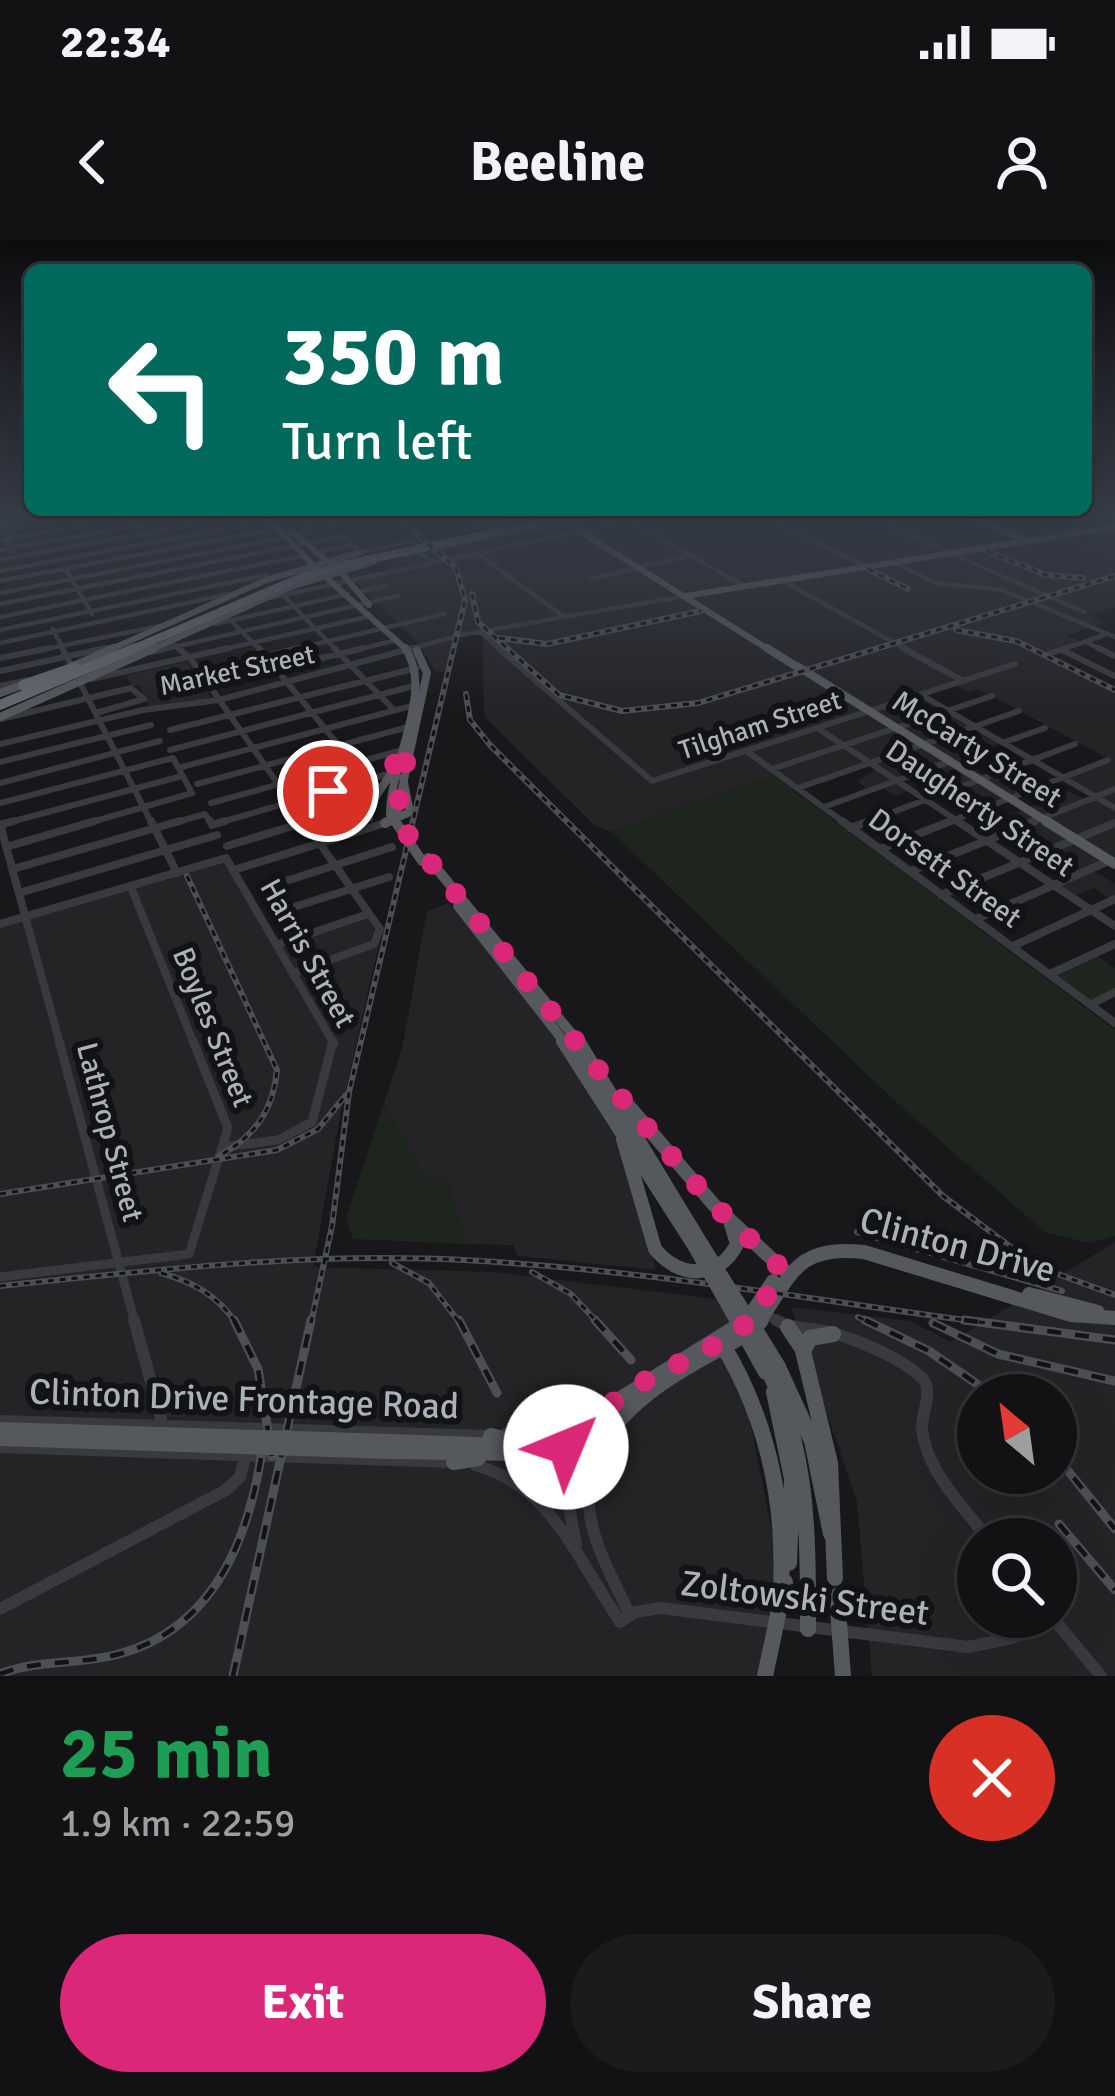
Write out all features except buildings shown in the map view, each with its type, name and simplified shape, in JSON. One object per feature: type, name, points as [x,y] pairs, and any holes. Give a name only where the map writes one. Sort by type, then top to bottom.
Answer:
[{"type":"highway","points":[[185,623],[263,580]]},
{"type":"highway","points":[[0,696],[158,635],[276,580]]},
{"type":"highway","points":[[0,696],[129,648],[276,580]]},
{"type":"highway","points":[[170,630],[265,599]]},
{"type":"highway","points":[[22,685],[158,635]]},
{"type":"highway","points":[[62,691],[129,648]]},
{"type":"main road","points":[[0,718],[92,679],[224,597],[261,580]]},
{"type":"main road","points":[[2,1439],[126,1438],[585,1454],[594,1420],[763,1313],[785,1271],[730,1222],[604,1078],[390,816],[401,752],[426,666],[405,644],[364,604],[325,580],[265,599],[230,617],[170,630]]},
{"type":"main road","points":[[350,580],[372,616],[405,644],[418,668],[421,685],[411,706],[410,726]]},
{"type":"main road","name":"McCarty Street","points":[[660,580],[1113,861]]},
{"type":"main road","name":"Market Street","points":[[685,596],[781,580]]},
{"type":"main road","points":[[0,696],[108,649],[129,648]]},
{"type":"main road","points":[[386,753],[401,752]]},
{"type":"main road","points":[[372,802],[397,774]]},
{"type":"main road","points":[[390,816],[410,812],[397,774]]},
{"type":"main road","points":[[456,898],[613,1113],[699,1246],[771,1370],[795,1424],[805,1465],[808,1629]]},
{"type":"main road","points":[[604,1078],[816,1455],[836,1587],[843,1676]]},
{"type":"main road","points":[[613,1113],[655,1249],[665,1263],[691,1273],[723,1263],[737,1244],[730,1222]]},
{"type":"main road","name":"Clinton Drive","points":[[785,1271],[816,1254],[845,1249],[1015,1293],[1071,1315],[1115,1318]]},
{"type":"main road","points":[[788,1327],[797,1334],[830,1444],[836,1587]]},
{"type":"main road","points":[[803,1351],[813,1336],[833,1334]]},
{"type":"main road","points":[[715,1347],[750,1396],[773,1483],[784,1580]]},
{"type":"main road","points":[[765,1676],[784,1580],[793,1479],[771,1370]]},
{"type":"main road","points":[[491,1436],[526,1451]]},
{"type":"main road","points":[[391,1446],[526,1451]]},
{"type":"main road","points":[[454,1462],[526,1451]]},
{"type":"street","points":[[28,580],[72,667]]},
{"type":"street","points":[[0,593],[67,580]]},
{"type":"street","points":[[0,671],[108,649],[73,580]]},
{"type":"street","points":[[0,604],[123,580]]},
{"type":"street","points":[[134,580],[380,929],[374,944],[294,973]]},
{"type":"street","points":[[0,617],[180,580]]},
{"type":"street","points":[[203,580],[224,597]]},
{"type":"street","points":[[0,629],[245,580]]},
{"type":"street","points":[[325,580],[282,594],[393,709]]},
{"type":"street","points":[[513,580],[562,616]]},
{"type":"street","points":[[734,580],[744,586]]},
{"type":"street","points":[[781,580],[964,681]]},
{"type":"street","points":[[930,580],[1002,590],[1113,634]]},
{"type":"street","points":[[1012,580],[1084,612]]},
{"type":"street","points":[[358,592],[385,586]]},
{"type":"street","points":[[215,623],[348,594]]},
{"type":"street","points":[[150,653],[398,596]]},
{"type":"street","name":"Market Street","points":[[0,744],[98,716],[219,700],[351,667],[405,644],[685,596]]},
{"type":"street","points":[[0,643],[224,597]]},
{"type":"street","points":[[200,671],[443,614]]},
{"type":"street","points":[[92,679],[372,616]]},
{"type":"street","points":[[230,617],[367,780],[370,819]]},
{"type":"street","points":[[0,658],[104,634],[170,630]]},
{"type":"street","name":"Tilgham Street","points":[[480,631],[543,691],[655,781],[1015,664]]},
{"type":"street","points":[[1048,654],[1113,634]]},
{"type":"street","points":[[1085,641],[1115,656]]},
{"type":"street","points":[[209,686],[339,654],[405,644]]},
{"type":"street","points":[[1060,650],[1115,676]]},
{"type":"street","points":[[117,665],[127,673]]},
{"type":"street","points":[[170,730],[418,668]]},
{"type":"street","points":[[0,696],[52,674]]},
{"type":"street","points":[[0,924],[177,873],[80,683]]},
{"type":"street","points":[[0,803],[125,770],[241,731],[421,685]]},
{"type":"street","points":[[25,710],[135,688],[143,700],[98,716]]},
{"type":"street","points":[[922,695],[1115,808]]},
{"type":"street","points":[[771,770],[992,696]]},
{"type":"street","points":[[0,825],[135,789],[252,748],[411,706]]},
{"type":"street","points":[[796,789],[1019,711]]},
{"type":"street","points":[[0,763],[151,725]]},
{"type":"street","points":[[197,784],[410,726]]},
{"type":"street","name":"Daugherty Street","points":[[818,728],[1115,926]]},
{"type":"street","points":[[1004,743],[1045,728]]},
{"type":"street","points":[[0,782],[160,741]]},
{"type":"street","points":[[850,828],[1075,744]]},
{"type":"street","name":"Dorsett Street","points":[[747,752],[1115,1023]]},
{"type":"street","points":[[211,802],[386,753]]},
{"type":"street","points":[[5,852],[192,795],[172,754]]},
{"type":"street","points":[[879,849],[1108,760]]},
{"type":"street","points":[[822,808],[951,761]]},
{"type":"street","points":[[13,869],[205,814],[212,825],[397,774]]},
{"type":"street","points":[[910,872],[1115,789]]},
{"type":"street","points":[[227,846],[372,802]]},
{"type":"street","points":[[357,832],[370,819],[390,816]]},
{"type":"street","points":[[234,870],[357,832],[390,816]]},
{"type":"street","points":[[941,895],[1115,823]]},
{"type":"street","name":"Lathrop Street","points":[[0,825],[161,1418],[151,1452]]},
{"type":"street","points":[[20,893],[217,835]]},
{"type":"street","points":[[261,889],[392,847]]},
{"type":"street","name":"Harris Street","points":[[177,873],[226,858],[334,1043],[316,1116],[308,1126],[278,1140],[224,1148]]},
{"type":"street","points":[[975,920],[1113,861]]},
{"type":"street","points":[[278,912],[389,877]]},
{"type":"street","name":"Boyles Street","points":[[119,1260],[189,1254],[224,1148],[227,1125],[131,887]]},
{"type":"street","points":[[1012,947],[1115,899]]},
{"type":"street","points":[[279,944],[368,914]]},
{"type":"street","points":[[1050,974],[1115,944]]},
{"type":"street","points":[[1090,1005],[1115,992]]},
{"type":"street","points":[[0,1277],[119,1260]]},
{"type":"street","points":[[763,1313],[788,1327],[833,1334],[892,1358],[923,1378],[928,1390],[922,1429],[931,1462],[972,1518]]},
{"type":"street","name":"Clinton Drive Frontage Road","points":[[2,1439],[159,1426],[491,1436],[560,1424],[632,1394]]},
{"type":"street","points":[[0,1609],[226,1490],[240,1477],[252,1429]]},
{"type":"street","name":"Clinton Drive Frontage Road","points":[[2,1439],[151,1452],[454,1462],[504,1474],[554,1516],[625,1619]]},
{"type":"street","points":[[526,1451],[559,1480],[584,1564]]},
{"type":"street","points":[[569,1508],[585,1454]]},
{"type":"street","points":[[585,1454],[591,1535],[625,1619]]},
{"type":"street","name":"Zoltowski Street","points":[[625,1619],[661,1608],[968,1647],[1012,1638]]},
{"type":"street","points":[[1069,1638],[1101,1676]]},
{"type":"shaded area","points":[[660,580],[684,594],[662,580],[1115,580],[1115,607],[1090,616],[1104,623],[1068,635],[1080,642],[1043,655],[1115,691],[1115,861],[1095,871],[1115,884],[1115,902],[1094,888],[1075,896],[1060,886],[1066,882],[1047,870],[1069,859],[1050,846],[1032,854],[1018,845],[1029,840],[1025,837],[1029,834],[1004,817],[1069,791],[1089,802],[1099,798],[1068,778],[1111,760],[978,689],[968,692],[951,683],[905,699],[936,717],[948,713],[999,744],[978,751],[990,760],[973,768],[989,778],[1004,773],[1028,788],[984,804],[955,791],[959,789],[933,766],[900,779],[914,789],[895,796],[879,785],[867,789],[857,781],[880,767],[870,760],[791,788],[773,775],[611,832],[594,825],[484,716],[482,632],[458,637],[446,672],[435,671],[417,642],[355,581]]},
{"type":"shaded area","points":[[186,662],[212,699],[149,707],[139,685],[132,686],[126,675]]},
{"type":"shaded area","points":[[773,775],[1115,1030],[1115,1236],[1090,1243],[1045,1232],[907,1112],[611,832]]},
{"type":"shaded area","points":[[225,861],[277,946],[366,916],[380,939],[340,1116],[313,1267],[493,1272],[716,1299],[733,1326],[712,1339],[748,1410],[780,1573],[759,1676],[0,1676],[0,927]]},
{"type":"shaded area","points":[[449,903],[572,1058],[621,1143],[656,1270],[518,1256],[513,1245],[465,1244],[447,1178],[430,1185],[384,1103],[402,1049],[427,911]]},
{"type":"shaded area","points":[[1095,954],[1115,968],[1115,990],[1092,1001],[1053,975]]},
{"type":"shaded area","points":[[384,1103],[430,1184],[447,1177],[465,1244],[353,1239],[346,1218]]},
{"type":"shaded area","points":[[1115,1242],[1115,1676],[872,1676],[857,1502],[791,1307],[910,1321],[951,1342]]},
{"type":"railway","points":[[325,1259],[349,1092],[465,600],[459,580]]},
{"type":"railway","points":[[890,580],[908,589]]},
{"type":"railway","points":[[472,594],[478,622],[559,695],[622,711],[698,703],[1102,580]]},
{"type":"railway","points":[[499,638],[547,644],[701,611]]},
{"type":"railway","points":[[956,630],[1016,641],[1115,690]]},
{"type":"railway","points":[[466,694],[470,720],[490,745],[943,1196],[1036,1266],[1115,1295]]},
{"type":"railway","points":[[187,876],[277,1070],[260,1121],[219,1156]]},
{"type":"railway","points":[[0,1194],[277,1150],[318,1129],[346,1095]]},
{"type":"railway","points":[[857,1232],[1062,1291]]},
{"type":"railway","points":[[0,1286],[325,1259]]},
{"type":"railway","points":[[311,1323],[325,1259]]},
{"type":"railway","points":[[325,1259],[529,1264],[987,1323]]},
{"type":"railway","points":[[392,1263],[429,1283],[460,1323]]},
{"type":"railway","points":[[532,1272],[571,1294],[598,1323]]},
{"type":"railway","points":[[161,1273],[203,1291],[235,1321]]},
{"type":"railway","points":[[858,1317],[871,1323]]},
{"type":"railway","points":[[233,1676],[311,1320]]},
{"type":"railway","points":[[459,1320],[497,1393]]},
{"type":"railway","points":[[595,1320],[631,1360]]},
{"type":"railway","points":[[865,1320],[929,1351],[962,1374]]},
{"type":"railway","points":[[964,1320],[1115,1340]]},
{"type":"railway","points":[[235,1321],[258,1369],[272,1456]]},
{"type":"railway","points":[[933,1323],[998,1354],[1115,1381]]},
{"type":"railway","points":[[0,1674],[119,1654],[153,1641],[182,1622],[206,1598],[239,1539],[264,1437]]},
{"type":"railway","points":[[1077,1482],[1115,1529]]},
{"type":"railway","points":[[1077,1545],[1115,1590]]},
{"type":"route","points":[[328,791],[392,773],[399,750],[408,749],[397,796],[397,812],[406,832],[560,1016],[604,1078],[714,1205],[782,1269],[758,1312],[747,1322],[623,1394],[594,1420],[579,1448],[566,1447]]}]
